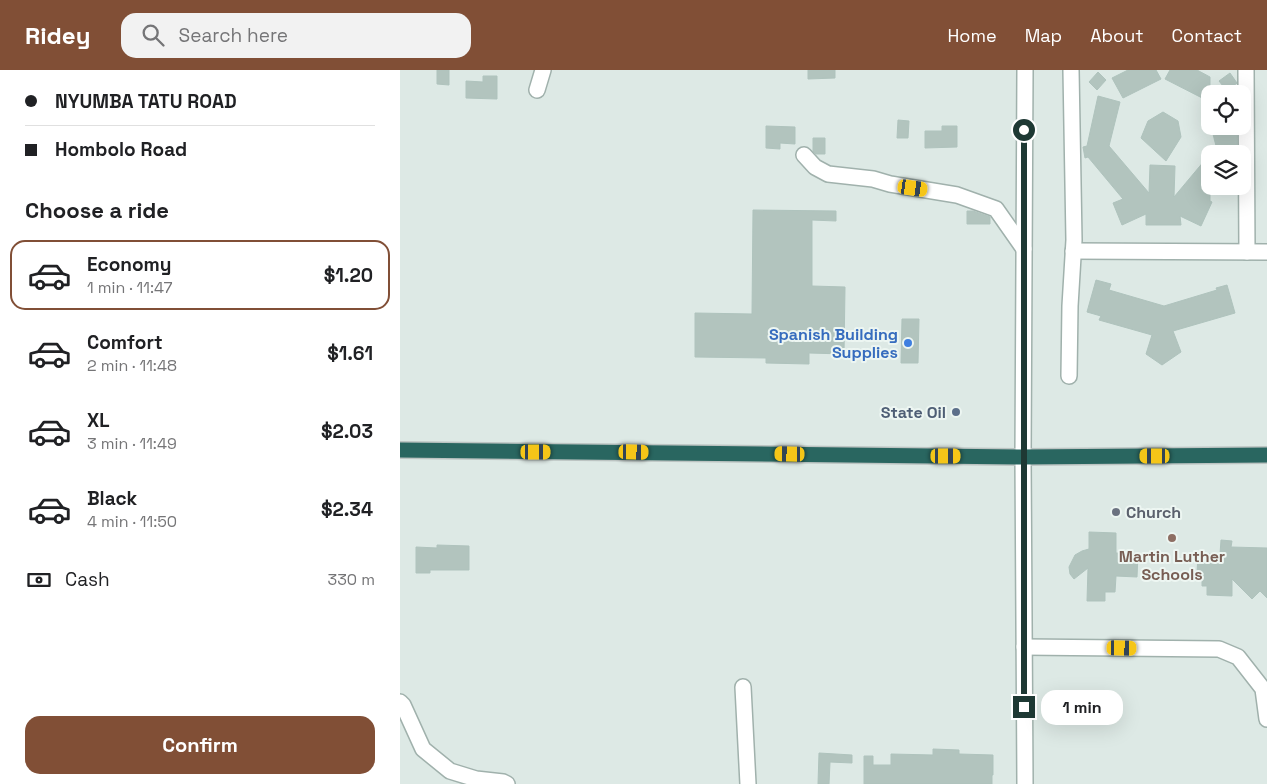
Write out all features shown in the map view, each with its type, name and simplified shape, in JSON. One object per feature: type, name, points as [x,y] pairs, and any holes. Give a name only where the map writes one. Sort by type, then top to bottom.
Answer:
[{"type":"highway","points":[[400,450],[1024,457],[1267,455]]},
{"type":"street","points":[[537,90],[543,70]]},
{"type":"street","points":[[1024,70],[1025,784]]},
{"type":"street","points":[[1069,376],[1070,306],[1074,240],[1071,70]]},
{"type":"street","points":[[1246,70],[1247,252]]},
{"type":"street","points":[[804,155],[815,167],[828,174],[873,179],[890,184],[957,195],[996,209],[1024,249]]},
{"type":"street","points":[[1073,251],[1267,252]]},
{"type":"street","points":[[1024,647],[1219,649],[1238,657],[1264,689],[1267,719]]},
{"type":"street","points":[[742,687],[748,784]]},
{"type":"street","points":[[400,702],[423,749],[450,772],[507,784]]},
{"type":"building","points":[[437,70],[449,70],[449,85],[437,84]]},
{"type":"building","points":[[808,70],[835,70],[835,78],[808,79]]},
{"type":"building","points":[[1128,70],[1156,70],[1161,79],[1123,98],[1112,78]]},
{"type":"building","points":[[1170,70],[1197,70],[1210,77],[1210,85],[1201,85],[1201,97],[1165,79]]},
{"type":"building","points":[[1098,72],[1106,80],[1097,90],[1089,82]]},
{"type":"building","points":[[1230,73],[1237,83],[1234,85],[1222,85],[1219,81]]},
{"type":"building","points":[[483,76],[497,76],[497,99],[466,98],[466,81],[483,82]]},
{"type":"building","points":[[1098,96],[1120,102],[1109,146],[1149,193],[1150,165],[1175,166],[1174,197],[1201,165],[1201,195],[1210,195],[1210,201],[1212,202],[1201,226],[1180,216],[1181,225],[1146,225],[1146,214],[1122,225],[1113,203],[1123,199],[1088,157],[1085,158],[1083,147],[1087,146]]},
{"type":"building","points":[[1163,112],[1178,121],[1181,137],[1166,161],[1141,138],[1148,121]]},
{"type":"building","points":[[898,120],[909,121],[908,138],[897,138]]},
{"type":"building","points":[[766,126],[795,127],[795,144],[780,143],[780,149],[766,148]]},
{"type":"building","points":[[942,126],[957,126],[957,147],[925,148],[925,131],[942,131]]},
{"type":"building","points":[[1213,135],[1237,135],[1237,145],[1216,145]]},
{"type":"building","points":[[813,138],[825,138],[825,154],[816,154],[813,151]]},
{"type":"building","points":[[753,210],[836,211],[836,221],[812,220],[812,286],[845,287],[844,354],[809,353],[809,364],[766,363],[766,358],[695,357],[695,313],[752,314]]},
{"type":"building","points":[[967,211],[973,211],[990,217],[990,224],[967,224]]},
{"type":"building","points":[[1096,280],[1111,284],[1109,290],[1164,306],[1217,290],[1216,288],[1227,285],[1235,313],[1173,331],[1181,352],[1162,365],[1146,354],[1152,335],[1099,320],[1101,316],[1087,312]]},
{"type":"building","points":[[902,319],[919,319],[918,363],[901,363]]},
{"type":"building","points":[[1089,532],[1116,533],[1116,553],[1138,554],[1137,577],[1116,576],[1115,592],[1105,592],[1105,601],[1087,601],[1088,568],[1074,579],[1070,574],[1069,567],[1075,555],[1089,549]]},
{"type":"building","points":[[1221,540],[1232,541],[1231,547],[1267,548],[1267,598],[1260,591],[1252,599],[1232,579],[1232,596],[1207,595],[1207,586],[1202,586],[1202,574],[1197,573],[1198,554],[1220,554]]},
{"type":"building","points":[[437,545],[469,546],[469,570],[430,570],[430,573],[416,573],[416,547],[437,548]]},
{"type":"building","points":[[933,749],[959,750],[959,754],[993,755],[992,784],[864,784],[864,756],[873,756],[873,765],[891,765],[891,754],[933,755]]},
{"type":"building","points":[[819,753],[852,755],[852,763],[830,762],[829,784],[818,784]]},
{"type":"place","name":"Spanish Building Supplies","points":[[908,343]]},
{"type":"place","name":"State Oil","points":[[956,412]]},
{"type":"place","name":"Church","points":[[1116,512]]},
{"type":"place","name":"Martin Luther Schools","points":[[1172,538]]},
{"type":"route","points":[[1024,130],[1024,707]]}]
